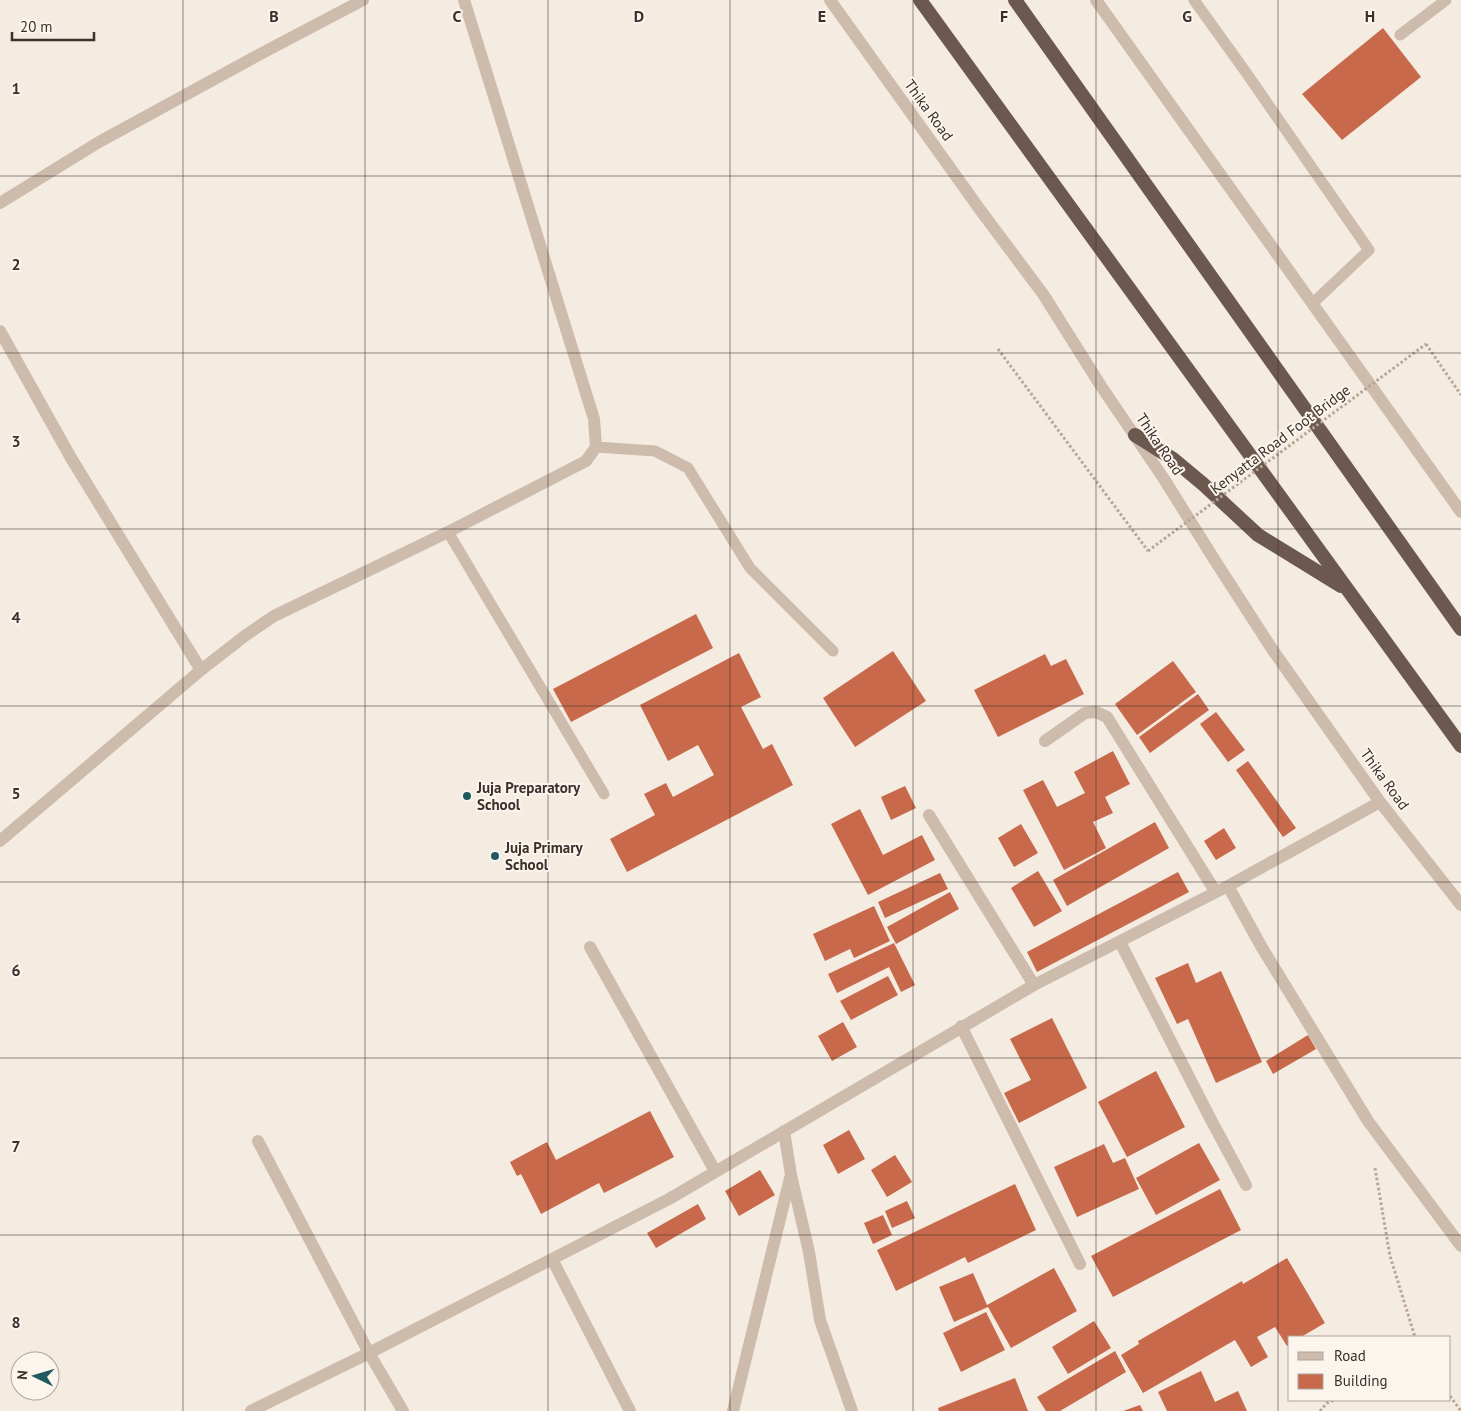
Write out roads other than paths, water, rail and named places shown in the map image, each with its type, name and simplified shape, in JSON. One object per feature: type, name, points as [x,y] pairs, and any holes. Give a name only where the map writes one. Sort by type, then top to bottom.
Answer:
[{"type":"highway","points":[[920,0],[1461,746]]},
{"type":"highway","points":[[1015,0],[1461,629]]},
{"type":"highway","points":[[1134,435],[1173,460],[1203,484],[1258,535],[1348,590]]},
{"type":"street","points":[[0,203],[98,142],[266,50],[364,0]]},
{"type":"street","points":[[0,841],[201,670],[274,616],[448,532],[586,461],[596,447],[594,419],[464,0]]},
{"type":"street","name":"Thika Road","points":[[830,0],[980,211],[1043,294],[1272,649],[1380,802],[1461,906]]},
{"type":"street","points":[[1096,0],[1461,512]]},
{"type":"street","points":[[0,331],[71,458],[201,670]]},
{"type":"street","points":[[1045,741],[1085,713],[1096,712],[1107,716],[1215,892]]},
{"type":"street","points":[[251,1411],[369,1353],[669,1199],[961,1026],[1034,985],[1228,886],[1380,802]]},
{"type":"street","points":[[930,815],[1034,985]]},
{"type":"street","points":[[1228,886],[1261,946],[1368,1121],[1461,1246]]},
{"type":"street","points":[[1120,942],[1246,1185]]},
{"type":"street","points":[[590,947],[715,1171]]},
{"type":"street","points":[[961,1026],[1080,1264]]},
{"type":"street","points":[[784,1131],[791,1175],[809,1252],[820,1320],[852,1411]]},
{"type":"street","points":[[258,1141],[369,1353],[403,1411]]},
{"type":"street","points":[[733,1411],[791,1175]]},
{"type":"street","points":[[552,1260],[630,1411]]},
{"type":"lane","points":[[1194,0],[1368,250],[1313,303]]},
{"type":"lane","points":[[1400,35],[1446,0]]},
{"type":"lane","points":[[596,447],[656,451],[688,468],[750,568],[833,651]]},
{"type":"lane","points":[[448,532],[604,794]]},
{"type":"place","name":"Juja Preparatory School","points":[[467,796]]},
{"type":"place","name":"Juja Primary School","points":[[495,856]]}]
